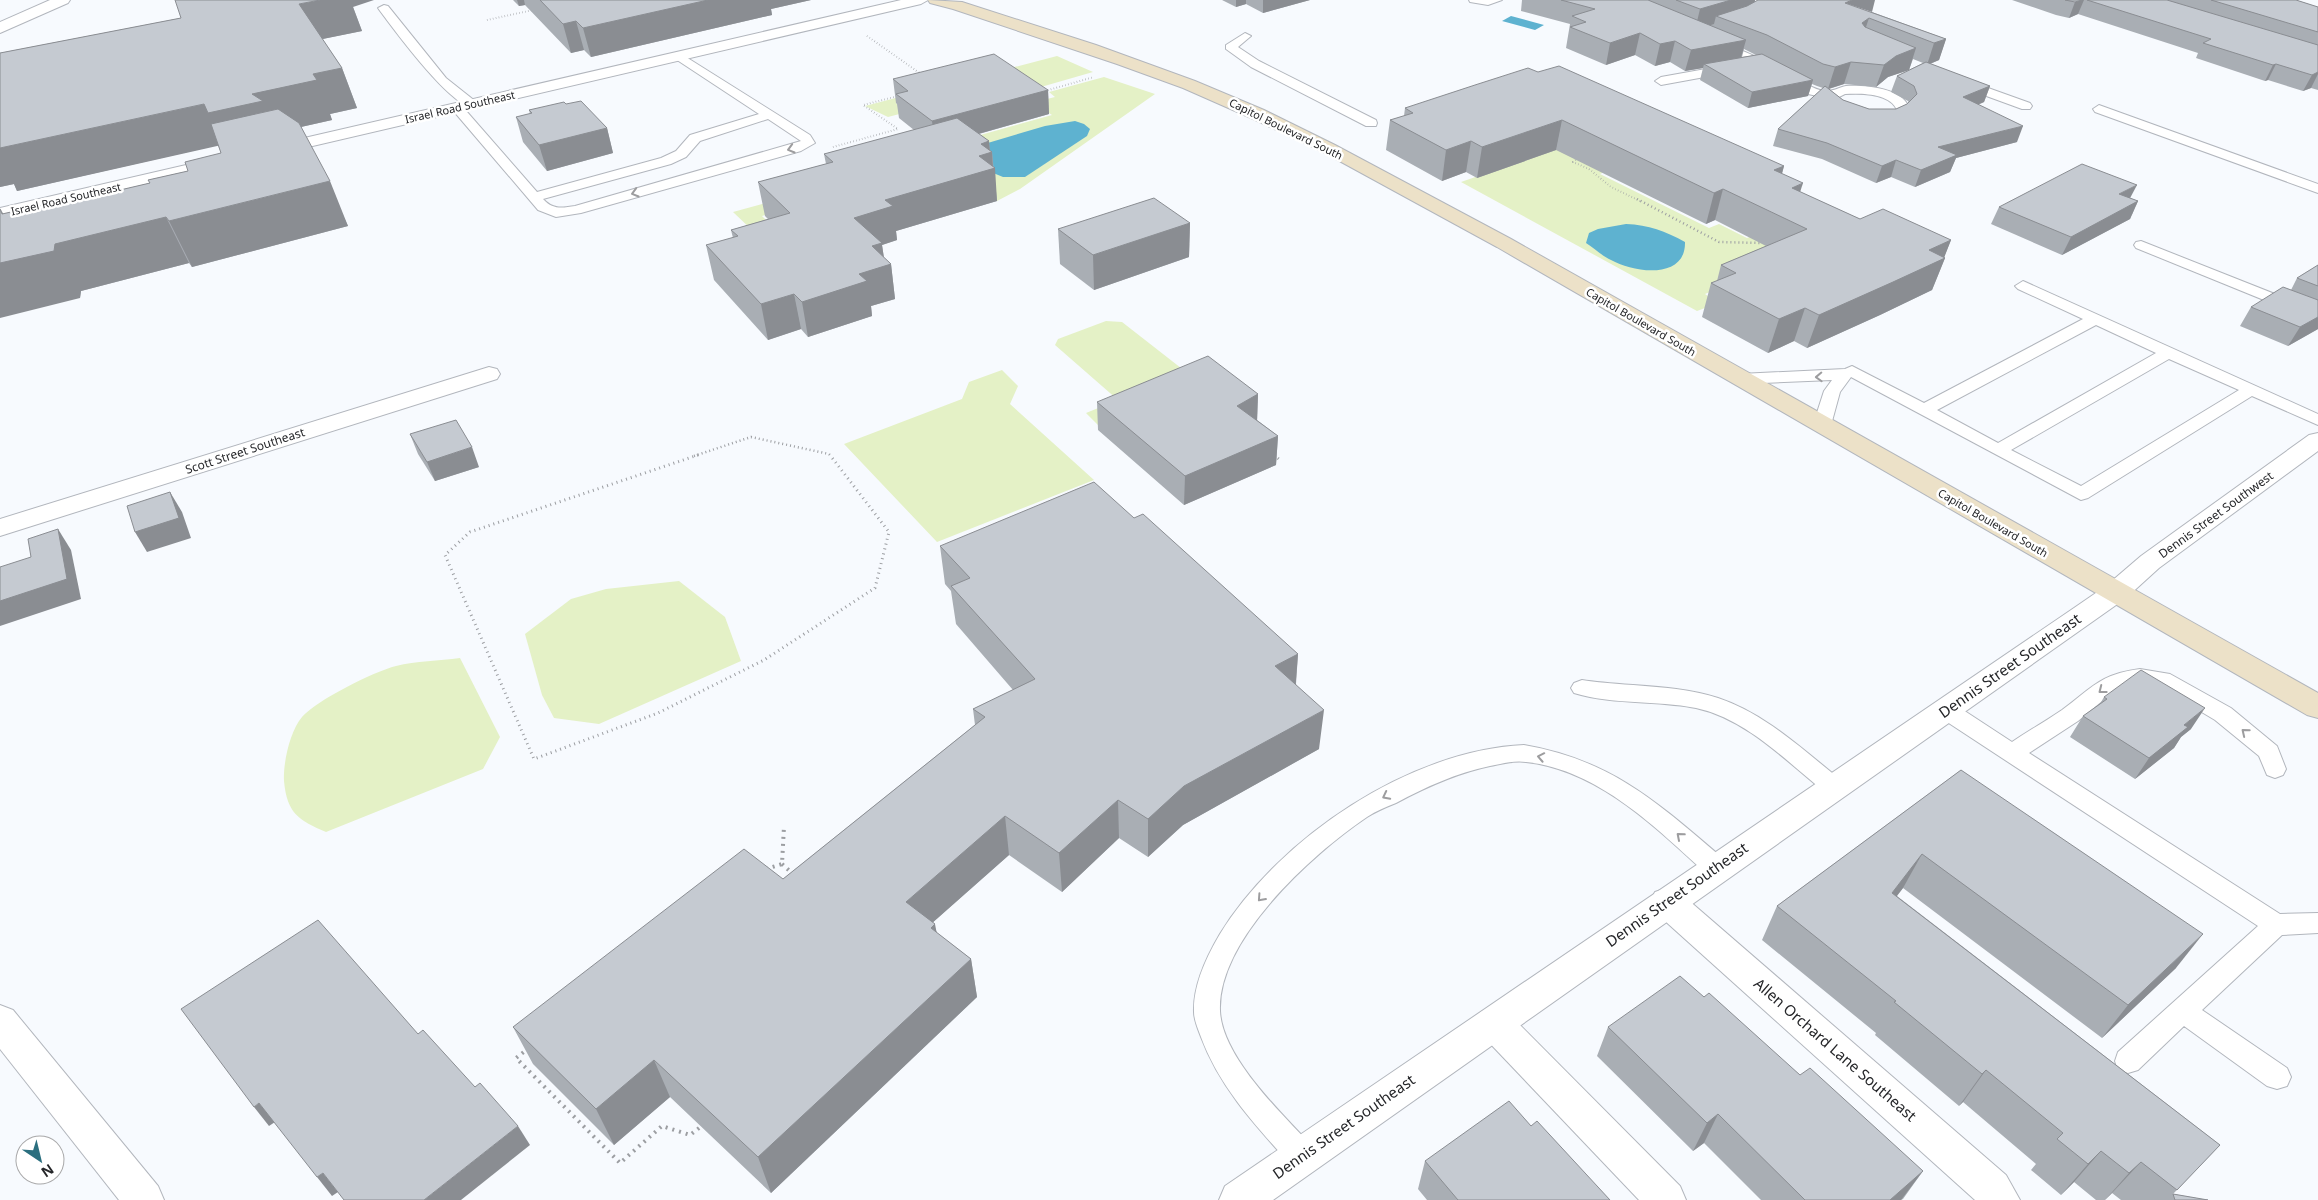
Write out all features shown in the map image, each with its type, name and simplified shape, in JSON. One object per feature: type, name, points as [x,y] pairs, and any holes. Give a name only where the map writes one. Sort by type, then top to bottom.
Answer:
[{"type":"main road","name":"Capitol Boulevard South","points":[[935,0],[957,5],[1148,68],[1268,119],[1389,180],[2318,707]]},
{"type":"street","points":[[0,28],[63,0]]},
{"type":"street","name":"Israel Road Southeast","points":[[262,153],[921,0]]},
{"type":"street","name":"Israel Road Southeast","points":[[0,214],[243,158]]},
{"type":"street","name":"Scott Street Southeast","points":[[0,528],[489,374]]},
{"type":"street","name":"Dennis Street Southwest","points":[[2116,592],[2150,562],[2318,440]]},
{"type":"street","name":"Dennis Street Southeast","points":[[1239,1200],[2116,592]]},
{"type":"street","name":"Allen Orchard Lane Southeast","points":[[1667,902],[1992,1189],[2000,1200]]},
{"type":"street","points":[[0,1021],[144,1200]]},
{"type":"street","points":[[1494,1023],[1666,1200]]},
{"type":"lane","points":[[1474,0],[1488,2],[1497,0]]},
{"type":"lane","points":[[384,8],[464,106],[534,197],[550,212],[576,210],[796,148],[808,142],[805,138],[678,56]]},
{"type":"lane","points":[[1245,36],[1234,42],[1230,47],[1255,64],[1371,123]]},
{"type":"lane","points":[[1702,40],[1759,63],[1812,91],[1829,95],[1844,90],[1880,93],[1898,101],[1903,106],[1904,111],[1901,115],[1883,120],[1858,118],[1836,110],[1827,100],[1829,95]]},
{"type":"lane","points":[[1661,81],[1759,63]]},
{"type":"lane","points":[[1949,78],[2026,106]]},
{"type":"lane","points":[[1880,93],[1893,82]]},
{"type":"lane","points":[[2099,109],[2318,189]]},
{"type":"lane","points":[[534,197],[666,162],[681,154],[695,138],[769,115]]},
{"type":"lane","points":[[2141,245],[2318,317]]},
{"type":"lane","points":[[2023,286],[2318,420]]},
{"type":"lane","points":[[1924,410],[2096,319]]},
{"type":"lane","points":[[1998,450],[2169,352]]},
{"type":"lane","points":[[1852,372],[2081,494],[2251,390]]},
{"type":"lane","points":[[1740,379],[1845,374],[1832,391],[1822,425]]},
{"type":"lane","points":[[2012,753],[2070,714],[2106,686],[2126,678],[2153,677],[2162,679],[2223,714],[2269,752],[2275,769]]},
{"type":"lane","points":[[1582,688],[1711,704],[1753,726],[1834,787]]},
{"type":"lane","points":[[1946,710],[2276,925],[2318,923]]},
{"type":"lane","points":[[1302,1156],[1234,1077],[1216,1044],[1207,1011],[1215,966],[1243,918],[1294,862],[1360,810],[1444,769],[1478,760],[1522,753],[1572,763],[1615,786],[1671,829],[1717,868]]},
{"type":"lane","points":[[2128,1061],[2276,925]]},
{"type":"lane","points":[[2182,1011],[2277,1077]]},
{"type":"path","points":[[487,20],[536,10]]},
{"type":"path","points":[[862,33],[927,77]]},
{"type":"path","points":[[1045,91],[1102,74]]},
{"type":"path","points":[[1580,156],[1573,162],[1589,169],[1611,187],[1660,210],[1719,242],[1768,243]]},
{"type":"path","points":[[752,437],[829,454],[889,532],[875,588],[764,660],[658,713],[534,759],[445,555],[470,532],[752,437]]},
{"type":"path","points":[[1267,449],[1280,460]]},
{"type":"path","points":[[782,864],[784,826]]},
{"type":"path","points":[[758,872],[782,864]]},
{"type":"path","points":[[782,864],[796,876]]},
{"type":"path","points":[[532,1046],[516,1058],[620,1164],[662,1126],[690,1135],[708,1121]]},
{"type":"green space","points":[[1057,56],[1093,72],[1034,89],[1003,70]]},
{"type":"green space","points":[[1104,77],[1155,94],[1020,189],[997,201],[930,149],[1052,115],[1038,106],[1043,100],[1055,97],[1049,92]]},
{"type":"green space","points":[[926,90],[896,103],[907,112],[888,117],[865,106]]},
{"type":"green space","points":[[1605,132],[1609,170],[1600,174],[1709,228],[1719,224],[1747,238],[1799,217],[1832,241],[1705,294],[1718,303],[1697,311],[1461,182]]},
{"type":"green space","points":[[817,189],[825,197],[762,216],[789,243],[772,249],[733,212]]},
{"type":"green space","points":[[1106,321],[1122,322],[1204,386],[1099,426],[1086,413],[1118,400],[1055,345],[1058,339]]},
{"type":"green space","points":[[1002,370],[1018,386],[1010,404],[1094,480],[937,542],[844,444],[962,399],[969,382]]},
{"type":"green space","points":[[679,581],[725,617],[741,661],[599,724],[554,718],[542,695],[525,634],[571,599],[606,589]]},
{"type":"green space","points":[[460,658],[500,737],[483,769],[326,832],[301,819],[296,814],[288,801],[284,781],[286,757],[294,730],[309,710],[360,680],[386,669],[411,663]]},
{"type":"water","points":[[1511,16],[1544,25],[1535,30],[1502,21]]},
{"type":"water","points":[[1075,121],[1084,124],[1090,129],[1087,136],[1025,177],[1003,177],[986,170],[981,145],[1045,126]]},
{"type":"water","points":[[1626,224],[1650,227],[1678,238],[1685,242],[1683,254],[1677,263],[1668,268],[1645,270],[1621,265],[1586,243],[1589,233],[1598,229]]},
{"type":"building","points":[[175,0],[320,0],[299,4],[342,68],[313,74],[317,80],[252,94],[263,101],[208,113],[204,104],[0,148],[0,53],[181,18]]},
{"type":"building","points":[[540,0],[708,0],[583,28],[576,21],[563,24]]},
{"type":"building","points":[[1561,0],[1648,0],[1746,40],[1691,50],[1675,41],[1660,44],[1640,33],[1610,43],[1570,27],[1586,22],[1572,16],[1595,9]]},
{"type":"building","points":[[1676,0],[1731,0],[1700,9]]},
{"type":"building","points":[[1758,0],[1852,0],[1845,3],[1946,39],[1934,43],[1869,18],[1862,23],[1865,27],[1916,48],[1896,56],[1884,65],[1851,62],[1835,67],[1823,64],[1767,35],[1716,16],[1747,6]]},
{"type":"building","points":[[2065,0],[2082,0],[2075,2]]},
{"type":"building","points":[[2087,0],[2167,0],[2318,45],[2318,72],[2312,75],[2276,64],[2273,65],[2203,43],[2211,39]]},
{"type":"building","points":[[2211,0],[2296,0],[2318,7],[2318,32]]},
{"type":"building","points":[[994,54],[1048,90],[932,121],[896,94],[908,91],[893,79]]},
{"type":"building","points":[[1762,54],[1813,80],[1752,92],[1704,64]]},
{"type":"building","points":[[1926,62],[1990,86],[1963,97],[2023,126],[1938,147],[1957,155],[1921,170],[1896,160],[1882,166],[1827,143],[1778,129],[1825,86],[1843,100],[1869,109],[1896,109],[1907,104],[1917,94],[1914,86],[1897,76]]},
{"type":"building","points":[[1559,66],[1784,166],[1774,170],[1803,183],[1792,188],[1860,219],[1883,209],[1951,240],[1929,250],[1945,258],[1819,315],[1805,308],[1779,319],[1711,283],[1736,273],[1721,265],[1807,229],[1723,189],[1714,193],[1562,120],[1482,147],[1471,141],[1446,150],[1390,120],[1413,113],[1405,108],[1528,68],[1538,72]]},
{"type":"building","points":[[581,101],[607,128],[539,145],[516,117],[532,113],[529,110],[564,102],[566,104]]},
{"type":"building","points":[[278,109],[299,123],[330,181],[169,221],[166,217],[55,244],[54,251],[0,263],[0,209],[2,214],[42,205],[43,208],[150,183],[148,180],[188,171],[185,162],[221,153],[211,124]]},
{"type":"building","points":[[957,118],[989,141],[981,144],[992,152],[979,156],[995,168],[885,200],[893,206],[854,218],[882,243],[872,246],[891,264],[859,274],[867,281],[802,302],[794,294],[761,304],[706,245],[738,236],[731,230],[790,213],[758,182],[833,162],[824,154]]},
{"type":"building","points":[[2082,164],[2137,185],[2119,194],[2138,201],[2071,237],[1999,207]]},
{"type":"building","points":[[1154,198],[1190,223],[1093,255],[1058,229]]},
{"type":"building","points":[[2318,265],[2318,286],[2297,278]]},
{"type":"building","points":[[2283,287],[2318,300],[2318,317],[2300,327],[2251,307]]},
{"type":"building","points":[[1208,356],[1258,394],[1237,406],[1278,436],[1185,476],[1097,402]]},
{"type":"building","points":[[456,420],[472,447],[427,462],[410,434]]},
{"type":"building","points":[[1094,482],[1134,518],[1143,514],[1298,654],[1275,666],[1324,710],[1184,786],[1148,819],[1118,800],[1059,853],[1005,816],[906,902],[935,924],[931,928],[971,959],[758,1157],[654,1060],[596,1109],[513,1027],[744,849],[783,879],[985,717],[973,709],[1035,679],[951,586],[970,578],[940,546]]},
{"type":"building","points":[[170,492],[179,518],[135,532],[127,506]]},
{"type":"building","points":[[58,529],[67,579],[0,601],[0,567],[31,557],[28,539]]},
{"type":"building","points":[[2141,670],[2205,708],[2184,725],[2188,727],[2149,758],[2083,716],[2107,699],[2104,697]]},
{"type":"building","points":[[1961,770],[2203,934],[2128,1005],[1922,854],[1892,893],[2220,1145],[2177,1190],[2141,1162],[2129,1173],[2101,1151],[2088,1164],[2057,1139],[2063,1133],[1986,1070],[1982,1074],[1894,1002],[1896,1001],[1777,906]]},
{"type":"building","points":[[318,920],[418,1034],[423,1030],[475,1087],[480,1083],[518,1126],[424,1200],[344,1200],[323,1173],[317,1177],[259,1103],[254,1107],[181,1009]]},
{"type":"building","points":[[1680,976],[1704,997],[1709,993],[1800,1075],[1810,1068],[1923,1171],[1890,1200],[1805,1200],[1718,1114],[1707,1123],[1608,1027]]},
{"type":"building","points":[[1509,1101],[1531,1126],[1537,1121],[1610,1200],[1458,1200],[1425,1161]]},
{"type":"building","points":[[2173,1194],[2208,1200],[2175,1200]]}]
